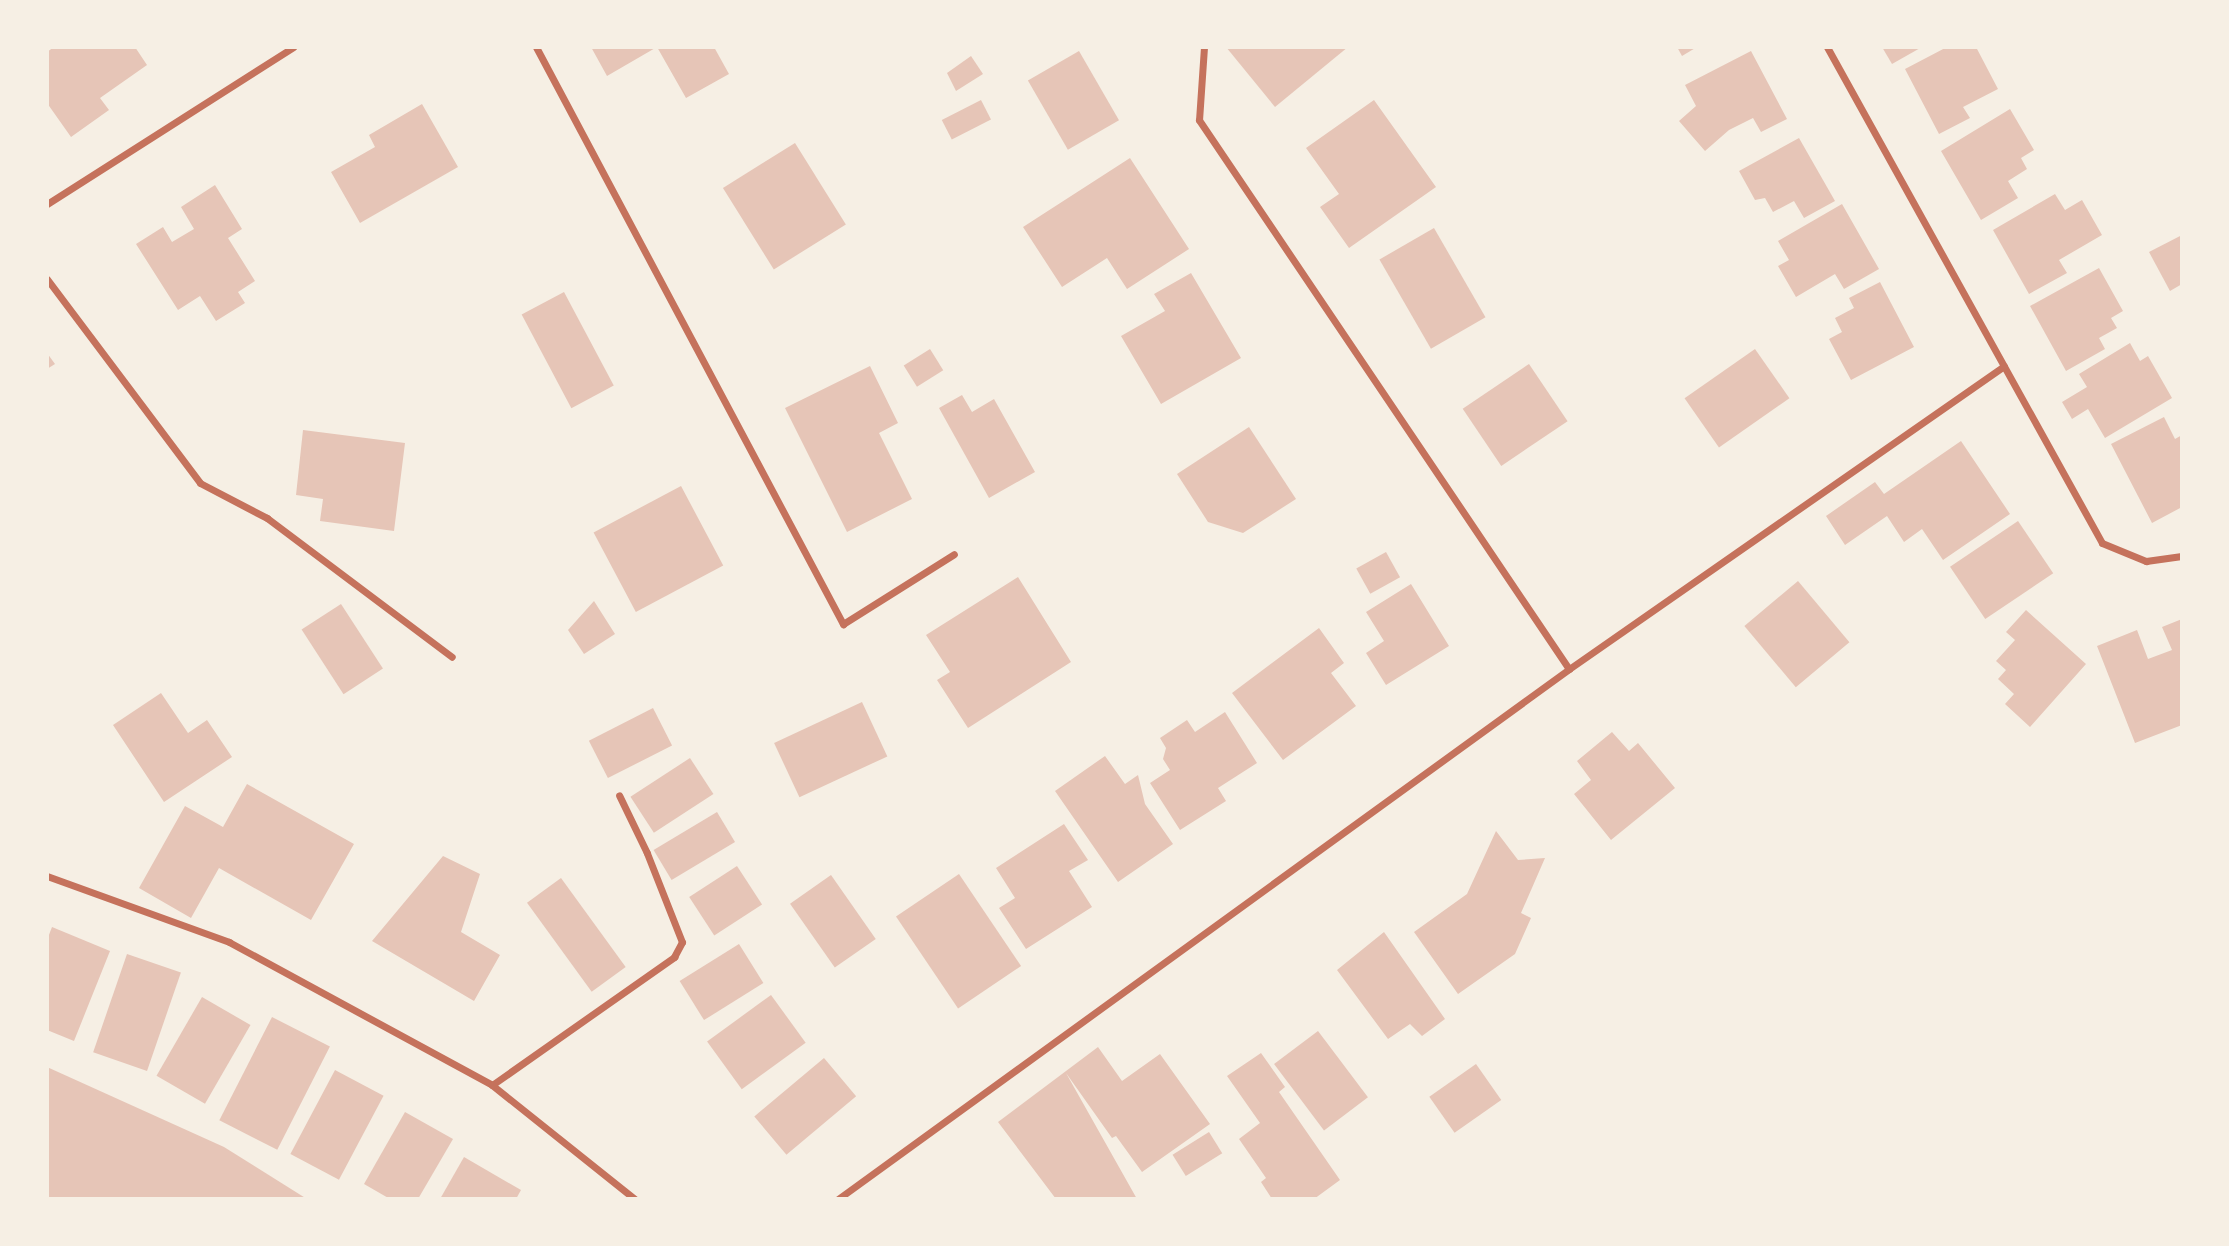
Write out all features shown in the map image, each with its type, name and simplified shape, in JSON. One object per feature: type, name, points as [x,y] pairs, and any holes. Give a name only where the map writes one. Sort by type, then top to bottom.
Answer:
[{"type":"street","points":[[47,204],[293,47]]},
{"type":"street","points":[[536,47],[843,624],[954,554]]},
{"type":"street","points":[[1204,47],[1199,120],[1569,669]]},
{"type":"street","points":[[1827,47],[2102,543],[2146,561],[2182,556]]},
{"type":"street","points":[[47,279],[200,482],[267,518],[452,657]]},
{"type":"street","points":[[838,1199],[1569,669],[2004,366]]},
{"type":"street","points":[[492,1085],[674,957],[682,942],[647,853],[619,795]]},
{"type":"street","points":[[47,876],[229,942],[492,1085],[635,1199]]},
{"type":"building","points":[[54,47],[135,47],[147,65],[100,98],[109,110],[71,137],[47,103],[47,52]]},
{"type":"building","points":[[591,47],[657,47],[607,76]]},
{"type":"building","points":[[657,47],[714,47],[729,74],[686,98]]},
{"type":"building","points":[[1226,47],[1348,47],[1275,107]]},
{"type":"building","points":[[1677,47],[1697,47],[1682,56]]},
{"type":"building","points":[[1882,47],[1922,47],[1892,64]]},
{"type":"building","points":[[1947,47],[1976,47],[1998,89],[1963,107],[1970,118],[1939,134],[1905,69]]},
{"type":"building","points":[[1079,51],[1119,120],[1068,150],[1028,80]]},
{"type":"building","points":[[1751,51],[1787,119],[1761,132],[1753,118],[1729,130],[1705,151],[1679,121],[1696,106],[1685,85]]},
{"type":"building","points":[[971,56],[983,74],[956,91],[947,73]]},
{"type":"building","points":[[981,100],[991,120],[952,140],[942,120]]},
{"type":"building","points":[[1374,100],[1436,187],[1349,248],[1320,207],[1339,194],[1306,148]]},
{"type":"building","points":[[422,104],[458,167],[360,223],[331,172],[375,147],[369,135]]},
{"type":"building","points":[[2010,109],[2034,150],[2021,158],[2027,169],[2008,181],[2018,198],[1981,220],[1941,151]]},
{"type":"building","points":[[1799,138],[1835,201],[1804,218],[1794,201],[1773,212],[1765,198],[1755,200],[1739,171]]},
{"type":"building","points":[[795,143],[846,224],[774,269],[723,188]]},
{"type":"building","points":[[1130,158],[1189,249],[1127,289],[1107,258],[1062,287],[1023,227]]},
{"type":"building","points":[[215,185],[242,229],[228,238],[255,281],[238,292],[245,303],[216,321],[200,296],[178,310],[136,244],[163,227],[172,242],[194,229],[181,207]]},
{"type":"building","points":[[2055,194],[2065,210],[2082,200],[2102,235],[2059,260],[2067,273],[2029,294],[1993,230]]},
{"type":"building","points":[[1842,204],[1879,269],[1844,289],[1835,274],[1796,297],[1778,266],[1789,260],[1778,241]]},
{"type":"building","points":[[1434,228],[1486,317],[1431,349],[1379,260]]},
{"type":"building","points":[[2182,235],[2182,284],[2170,291],[2149,252]]},
{"type":"building","points":[[2099,268],[2123,311],[2111,318],[2117,328],[2099,338],[2105,349],[2066,371],[2030,306]]},
{"type":"building","points":[[1191,273],[1241,358],[1161,404],[1121,336],[1165,311],[1154,294]]},
{"type":"building","points":[[1880,282],[1914,347],[1851,380],[1829,339],[1842,332],[1835,318],[1854,308],[1849,298]]},
{"type":"building","points":[[564,292],[614,386],[571,408],[522,315]]},
{"type":"building","points":[[2130,343],[2140,361],[2148,356],[2172,398],[2105,438],[2088,409],[2072,419],[2062,402],[2087,387],[2079,374]]},
{"type":"building","points":[[930,349],[943,370],[917,387],[904,365]]},
{"type":"building","points":[[1755,349],[1789,398],[1719,447],[1685,398]]},
{"type":"building","points":[[47,353],[55,364],[47,369]]},
{"type":"building","points":[[1529,364],[1568,421],[1501,466],[1463,409]]},
{"type":"building","points":[[870,366],[898,423],[879,433],[912,499],[847,532],[785,408]]},
{"type":"building","points":[[962,395],[972,412],[994,399],[1035,472],[989,498],[939,408]]},
{"type":"building","points":[[2164,417],[2175,439],[2182,435],[2182,507],[2152,523],[2111,444]]},
{"type":"building","points":[[1249,427],[1296,499],[1243,533],[1208,522],[1177,474]]},
{"type":"building","points":[[303,430],[405,443],[394,531],[320,521],[323,499],[296,495]]},
{"type":"building","points":[[1961,441],[2010,514],[1943,560],[1922,529],[1904,542],[1887,516],[1845,545],[1826,516],[1875,482],[1884,494]]},
{"type":"building","points":[[681,486],[723,565],[636,612],[594,532]]},
{"type":"building","points":[[2018,521],[2053,573],[1985,619],[1950,567]]},
{"type":"building","points":[[1386,552],[1400,577],[1370,594],[1356,568]]},
{"type":"building","points":[[1018,577],[1071,662],[968,728],[937,680],[950,672],[926,635]]},
{"type":"building","points":[[1798,581],[1849,642],[1796,687],[1744,626]]},
{"type":"building","points":[[1411,584],[1449,646],[1386,685],[1366,653],[1384,641],[1366,612]]},
{"type":"building","points":[[594,601],[615,634],[584,654],[568,630]]},
{"type":"building","points":[[341,604],[383,669],[344,694],[302,630]]},
{"type":"building","points":[[2026,610],[2086,664],[2030,727],[2005,704],[2014,694],[1998,679],[2006,670],[1996,661],[2015,640],[2006,632]]},
{"type":"building","points":[[2182,619],[2182,725],[2135,743],[2097,646],[2137,630],[2148,659],[2172,650],[2162,627]]},
{"type":"building","points":[[1319,628],[1344,663],[1331,673],[1356,706],[1283,760],[1232,693]]},
{"type":"building","points":[[161,693],[188,733],[207,720],[232,757],[164,802],[113,725]]},
{"type":"building","points":[[862,702],[887,756],[799,797],[774,743]]},
{"type":"building","points":[[653,708],[672,745],[608,778],[589,741]]},
{"type":"building","points":[[1225,712],[1257,763],[1218,788],[1226,801],[1180,830],[1150,783],[1170,770],[1163,759],[1166,748],[1160,738],[1187,720],[1195,732]]},
{"type":"building","points":[[1612,732],[1629,751],[1638,743],[1675,788],[1611,840],[1574,794],[1591,780],[1577,761]]},
{"type":"building","points":[[1105,756],[1125,784],[1138,775],[1145,804],[1173,844],[1118,882],[1055,791]]},
{"type":"building","points":[[690,758],[713,794],[654,833],[630,797]]},
{"type":"building","points":[[247,784],[354,844],[311,920],[219,868],[191,918],[139,888],[185,806],[223,827]]},
{"type":"building","points":[[717,812],[735,842],[672,880],[654,850]]},
{"type":"building","points":[[1064,824],[1088,860],[1069,871],[1092,907],[1026,949],[999,908],[1015,898],[996,868]]},
{"type":"building","points":[[1496,831],[1518,860],[1545,858],[1521,913],[1531,918],[1515,954],[1458,994],[1414,932],[1467,894]]},
{"type":"building","points":[[443,856],[480,874],[461,932],[500,955],[474,1001],[372,941]]},
{"type":"building","points":[[737,866],[762,905],[714,936],[689,897]]},
{"type":"building","points":[[959,874],[1021,966],[958,1009],[896,916]]},
{"type":"building","points":[[831,875],[876,939],[835,968],[790,904]]},
{"type":"building","points":[[561,878],[626,967],[592,992],[527,903]]},
{"type":"building","points":[[52,927],[110,951],[74,1041],[47,1030],[47,940]]},
{"type":"building","points":[[1384,932],[1445,1019],[1422,1036],[1410,1024],[1388,1039],[1337,970]]},
{"type":"building","points":[[739,944],[763,983],[704,1020],[680,981]]},
{"type":"building","points":[[127,954],[181,973],[147,1071],[93,1052]]},
{"type":"building","points":[[771,995],[806,1043],[742,1089],[707,1041]]},
{"type":"building","points":[[202,997],[250,1025],[205,1104],[157,1076]]},
{"type":"building","points":[[272,1017],[330,1047],[277,1150],[219,1120]]},
{"type":"building","points":[[1318,1031],[1368,1097],[1324,1130],[1274,1064]]},
{"type":"building","points":[[1098,1047],[1122,1081],[1160,1054],[1210,1124],[1142,1172],[1116,1136],[1112,1138],[1066,1073],[1137,1199],[1056,1199],[998,1122]]},
{"type":"building","points":[[1261,1053],[1285,1087],[1279,1092],[1340,1180],[1314,1199],[1272,1199],[1261,1182],[1266,1178],[1239,1139],[1260,1123],[1227,1076]]},
{"type":"building","points":[[824,1058],[856,1096],[786,1155],[754,1116]]},
{"type":"building","points":[[1476,1064],[1501,1100],[1455,1133],[1429,1097]]},
{"type":"building","points":[[47,1067],[224,1147],[307,1199],[47,1199]]},
{"type":"building","points":[[335,1070],[384,1096],[339,1180],[290,1154]]},
{"type":"building","points":[[405,1112],[453,1139],[418,1199],[390,1199],[364,1184]]},
{"type":"building","points":[[1209,1132],[1222,1153],[1186,1176],[1173,1155]]},
{"type":"building","points":[[464,1157],[521,1190],[516,1199],[440,1199]]}]
